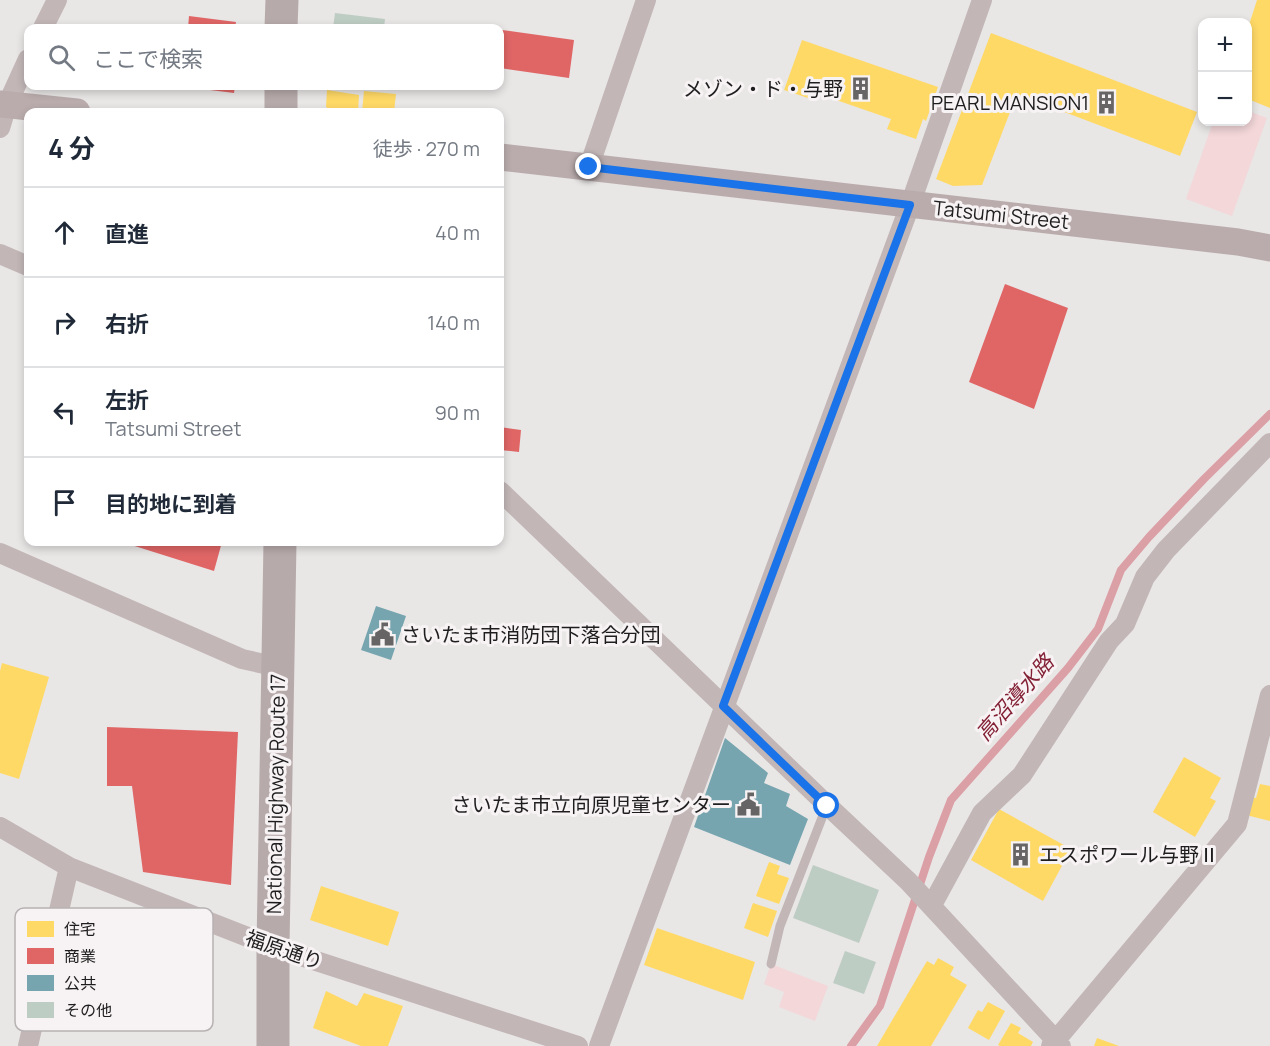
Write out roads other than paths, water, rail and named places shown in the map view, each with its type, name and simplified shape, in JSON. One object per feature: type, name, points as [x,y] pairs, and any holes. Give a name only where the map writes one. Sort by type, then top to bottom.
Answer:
[{"type":"highway","points":[[281,24],[282,0]]},
{"type":"highway","points":[[281,90],[281,108]]},
{"type":"highway","name":"National Highway Route 17","points":[[273,1046],[280,546]]},
{"type":"street","points":[[45,24],[57,0]]},
{"type":"street","points":[[589,167],[646,0]]},
{"type":"street","points":[[598,1046],[910,205],[982,0]]},
{"type":"street","points":[[24,67],[2,112],[24,112]]},
{"type":"street","name":"Tatsumi Street","points":[[504,157],[1238,242],[1270,248]]},
{"type":"street","points":[[0,254],[24,264]]},
{"type":"street","points":[[929,903],[982,813],[1022,775],[1109,641],[1125,624],[1145,577],[1166,550],[1270,443]]},
{"type":"street","points":[[504,495],[908,881],[1056,1044],[1237,824],[1270,695]]},
{"type":"street","points":[[0,553],[242,659],[278,667]]},
{"type":"street","name":"福原通り","points":[[0,828],[69,867],[174,908]]},
{"type":"street","points":[[60,908],[69,867]]},
{"type":"street","name":"福原通り","points":[[213,923],[273,947],[578,1046]]},
{"type":"street","points":[[28,1046],[31,1031]]},
{"type":"lane","points":[[771,964],[780,926],[827,806]]},
{"type":"waterway","name":"高沼導水路","points":[[851,1046],[880,1006],[929,857],[951,800],[1068,668],[1098,629],[1121,570],[1204,479],[1270,414]]},
{"type":"place","name":"メゾン・ド・与野","points":[[861,89]]},
{"type":"place","name":"PEARL MANSION1","points":[[1107,103]]},
{"type":"place","name":"さいたま市消防団下落合分団","points":[[383,635]]},
{"type":"place","name":"さいたま市立向原児童センター","points":[[749,805]]},
{"type":"place","name":"エスポワール与野Ⅱ","points":[[1021,855]]}]
